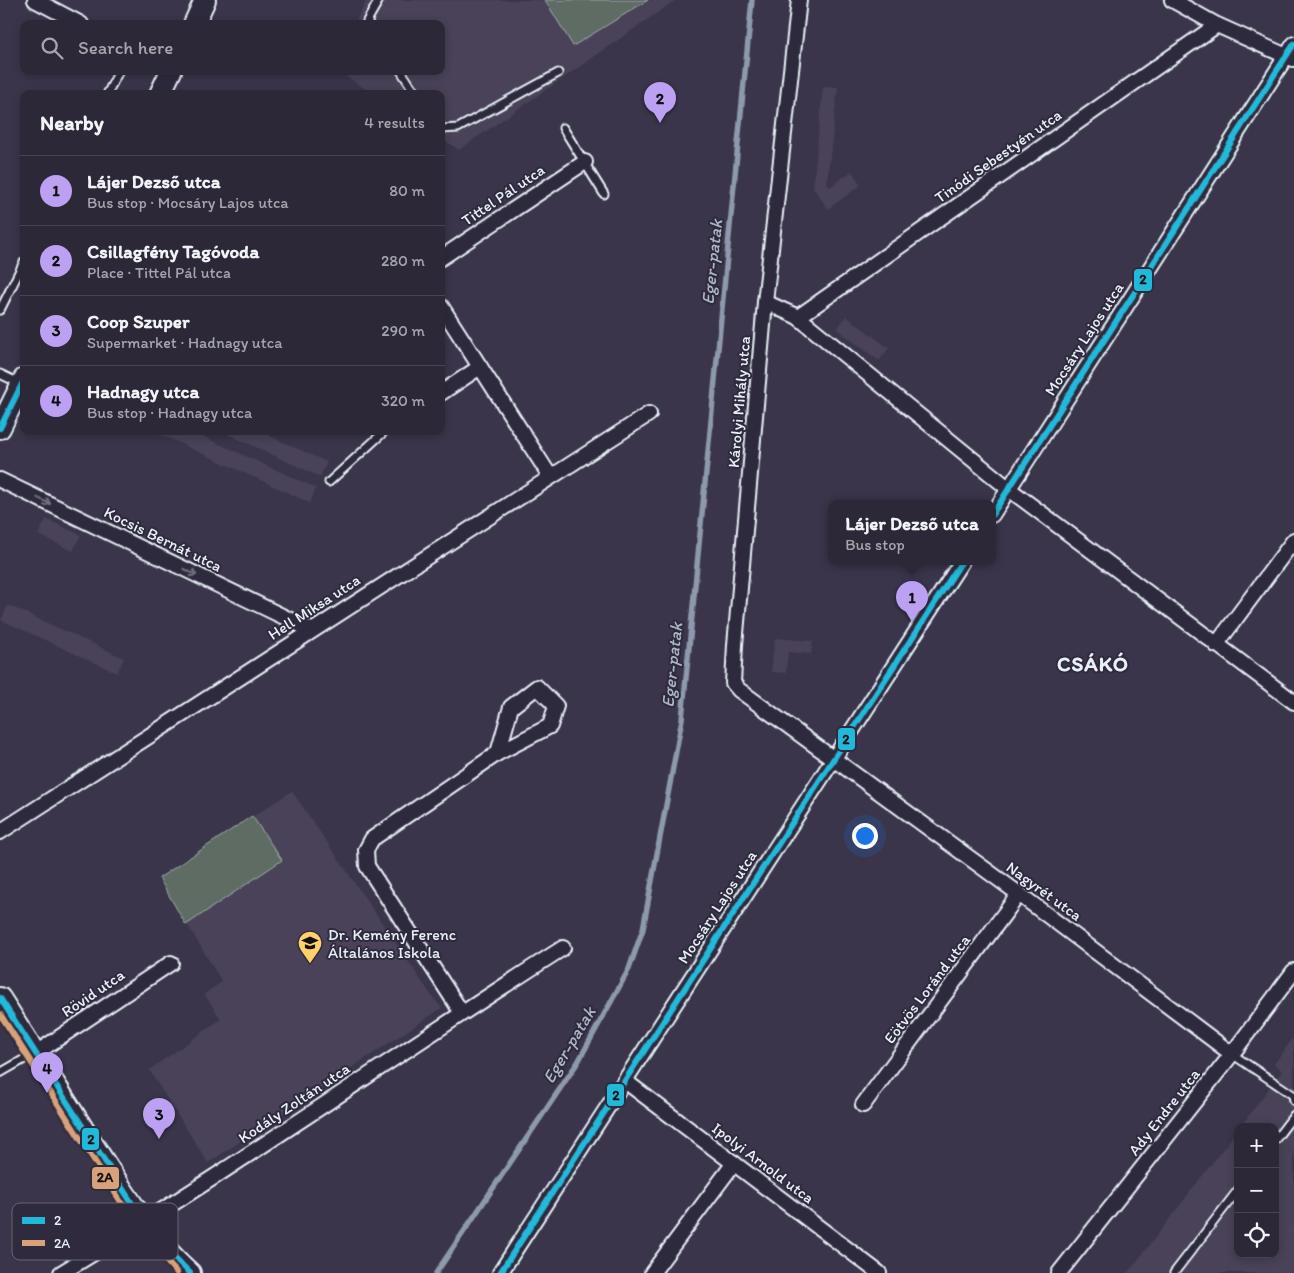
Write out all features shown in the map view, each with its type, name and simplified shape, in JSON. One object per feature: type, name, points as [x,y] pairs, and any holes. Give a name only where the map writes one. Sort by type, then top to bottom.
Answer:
[{"type":"street","points":[[35,0],[73,20]]},
{"type":"street","points":[[196,20],[205,0]]},
{"type":"street","name":"Károlyi Mihály utca","points":[[799,0],[765,302],[733,682],[739,690],[834,759]]},
{"type":"street","points":[[1172,0],[1217,25],[1292,53]]},
{"type":"street","name":"Tinódi Sebestyén utca","points":[[798,317],[1217,25]]},
{"type":"street","name":"Mocsáry Lajos utca","points":[[996,509],[1292,53]]},
{"type":"street","points":[[162,90],[169,75]]},
{"type":"street","name":"Tittel Pál utca","points":[[445,255],[585,162]]},
{"type":"street","points":[[765,302],[798,317],[1009,489],[1294,702]]},
{"type":"street","points":[[445,312],[550,476]]},
{"type":"street","points":[[445,390],[480,367]]},
{"type":"street","points":[[0,428],[20,385]]},
{"type":"street","name":"Hell Miksa utca","points":[[0,832],[649,414]]},
{"type":"street","name":"Kocsis Bernát utca","points":[[0,480],[311,630]]},
{"type":"street","points":[[1216,645],[1294,540]]},
{"type":"street","name":"Mocsáry Lajos utca","points":[[500,1273],[959,565]]},
{"type":"street","points":[[462,1013],[367,866],[366,850],[372,838],[498,753],[550,726],[556,706],[537,687],[511,707],[498,753]]},
{"type":"street","name":"Nagyrét utca","points":[[834,759],[1019,894],[1232,1054]]},
{"type":"street","name":"Eötvös Loránd utca","points":[[863,1105],[1019,894]]},
{"type":"street","name":"Kodály Zoltán utca","points":[[175,1203],[462,1013],[564,948]]},
{"type":"street","name":"Rövid utca","points":[[36,1053],[171,963]]},
{"type":"street","name":"Ady Endre utca","points":[[1059,1273],[1232,1054],[1294,971]]},
{"type":"street","points":[[0,998],[90,1141],[132,1203]]},
{"type":"street","name":"Ipolyi Arnold utca","points":[[625,1081],[878,1273]]},
{"type":"street","points":[[652,1273],[734,1162]]},
{"type":"street","name":"Kodály Zoltán utca","points":[[61,1273],[83,1260]]},
{"type":"street","points":[[177,1260],[190,1273]]},
{"type":"lane","points":[[368,20],[379,0]]},
{"type":"lane","points":[[445,129],[458,128],[558,73]]},
{"type":"lane","points":[[109,90],[116,75]]},
{"type":"lane","points":[[404,75],[413,90]]},
{"type":"lane","points":[[564,128],[604,194]]},
{"type":"lane","points":[[0,310],[20,270]]},
{"type":"lane","points":[[0,374],[20,380]]},
{"type":"lane","points":[[329,482],[381,435]]},
{"type":"lane","points":[[0,1073],[36,1053]]},
{"type":"lane","points":[[1232,1054],[1294,1095],[1294,1101]]},
{"type":"lane","points":[[1279,1135],[1294,1115]]},
{"type":"lane","points":[[1174,1273],[1234,1195]]},
{"type":"shaded area","points":[[367,0],[676,0],[459,150],[445,141],[445,90],[367,90],[344,75],[445,75],[445,20],[356,20]]},
{"type":"shaded area","points":[[545,0],[648,0],[573,46]]},
{"type":"shaded area","points":[[823,86],[838,87],[827,183],[830,187],[852,171],[861,185],[828,209],[813,188]]},
{"type":"shaded area","points":[[846,316],[889,348],[879,361],[837,329]]},
{"type":"shaded area","points":[[162,435],[200,435],[316,488],[310,503]]},
{"type":"shaded area","points":[[230,435],[268,435],[327,462],[320,477]]},
{"type":"shaded area","points":[[46,519],[81,535],[73,551],[38,535]]},
{"type":"shaded area","points":[[8,605],[124,658],[117,673],[1,620]]},
{"type":"shaded area","points":[[775,638],[813,641],[811,654],[788,652],[786,673],[771,672]]},
{"type":"shaded area","name":"Dr. Kemény Ferenc Általános Iskola","points":[[292,791],[442,1008],[208,1163],[149,1070],[221,1019],[204,994],[222,982],[159,878]]},
{"type":"shaded area","points":[[252,816],[282,860],[186,925],[159,878]]},
{"type":"shaded area","points":[[1294,1037],[1294,1273],[1128,1273],[1234,1134],[1234,1258],[1279,1258],[1279,1123],[1243,1123],[1282,1071],[1274,1064]]},
{"type":"waterway","name":"Eger-patak","points":[[436,1273],[578,1062],[629,969],[643,929],[682,719],[752,0]]},
{"type":"transit line","name":"2","points":[[996,509],[1294,44]]},
{"type":"transit line","name":"2","points":[[0,428],[20,388]]},
{"type":"transit line","name":"2","points":[[500,1273],[959,565]]},
{"type":"transit line","name":"2","points":[[0,998],[132,1203]]},
{"type":"transit line","name":"2A","points":[[0,1014],[122,1203]]},
{"type":"transit line","name":"2A","points":[[165,1260],[177,1273]]},
{"type":"transit line","name":"2","points":[[177,1260],[190,1273]]},
{"type":"place","name":"Csillagfény Tagóvoda","points":[[660,123]]},
{"type":"place","name":"Lájer Dezső utca","points":[[912,622]]},
{"type":"place","name":"Dr. Kemény Ferenc Általános Iskola","points":[[310,964]]},
{"type":"place","name":"Hadnagy utca","points":[[47,1093]]},
{"type":"place","name":"Coop Szuper","points":[[159,1139]]},
{"type":"district","name":"CSÁKÓ","points":[[1093,663]]}]
